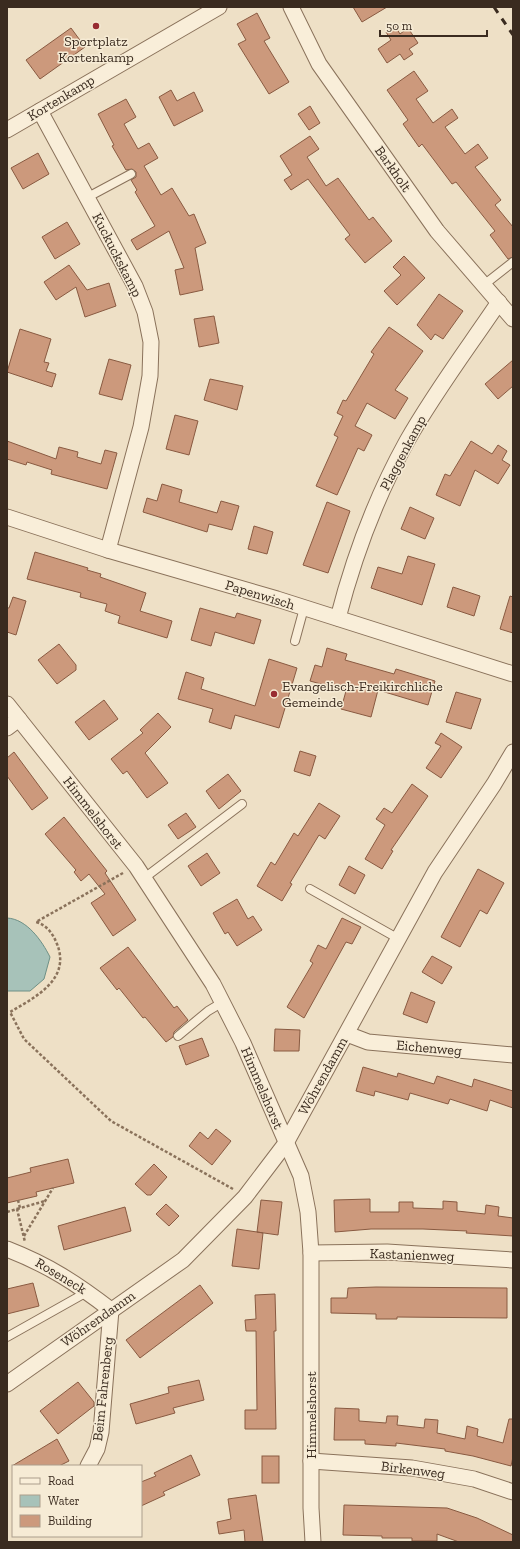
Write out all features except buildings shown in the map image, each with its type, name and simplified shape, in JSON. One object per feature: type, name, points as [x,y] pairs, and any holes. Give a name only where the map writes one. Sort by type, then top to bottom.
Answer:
[{"type":"street","name":"Kortenkamp","points":[[7,130],[219,7]]},
{"type":"street","name":"Barkholt","points":[[291,7],[319,64],[437,231],[485,284],[513,319]]},
{"type":"street","name":"Kuckuckskamp","points":[[40,111],[65,160],[88,197],[136,286],[145,312],[151,342],[150,376],[143,420],[108,550]]},
{"type":"street","name":"Plaggenkamp","points":[[338,618],[356,555],[373,511],[404,446],[437,392],[499,302]]},
{"type":"street","name":"Papenwisch","points":[[7,516],[108,550],[338,618],[513,674]]},
{"type":"street","name":"Himmelshorst","points":[[7,704],[140,872],[184,937],[213,984],[243,1043],[302,1183],[308,1212],[311,1253],[311,1461],[313,1542]]},
{"type":"street","points":[[7,728],[19,719]]},
{"type":"street","name":"Wöhrendamm","points":[[7,1384],[182,1260],[245,1197],[286,1143],[436,872],[494,784],[513,752]]},
{"type":"street","name":"Eichenweg","points":[[347,1034],[368,1042],[513,1055]]},
{"type":"street","name":"Roseneck","points":[[7,1248],[58,1272],[111,1310]]},
{"type":"street","name":"Kastanienweg","points":[[311,1253],[387,1252],[513,1260]]},
{"type":"street","name":"Beim Fahrenberg","points":[[89,1465],[97,1449],[101,1432],[111,1310]]},
{"type":"street","name":"Birkenweg","points":[[311,1461],[412,1468],[474,1480],[513,1492]]},
{"type":"lane","points":[[88,197],[131,174]]},
{"type":"lane","points":[[485,284],[513,262]]},
{"type":"lane","points":[[295,641],[304,608]]},
{"type":"lane","points":[[140,872],[242,804]]},
{"type":"lane","points":[[310,889],[399,939]]},
{"type":"lane","points":[[178,1036],[208,1011],[223,1002]]},
{"type":"lane","points":[[7,1338],[87,1292]]},
{"type":"path","points":[[140,872],[36,922],[42,924],[54,936],[60,951],[59,970],[50,986],[10,1012],[24,1039],[111,1121],[182,1159],[245,1197]]},
{"type":"path","points":[[24,1236],[53,1188]]},
{"type":"path","points":[[18,1200],[18,1209],[30,1258]]},
{"type":"path","points":[[7,1212],[45,1201]]},
{"type":"water","points":[[7,918],[21,922],[33,932],[43,944],[50,957],[44,979],[30,991],[7,991]]},
{"type":"railway","points":[[494,7],[513,35]]},
{"type":"place","name":"Sportplatz Kortenkamp","points":[[96,26]]},
{"type":"place","name":"Evangelisch-Freikirchliche Gemeinde","points":[[274,694]]}]
